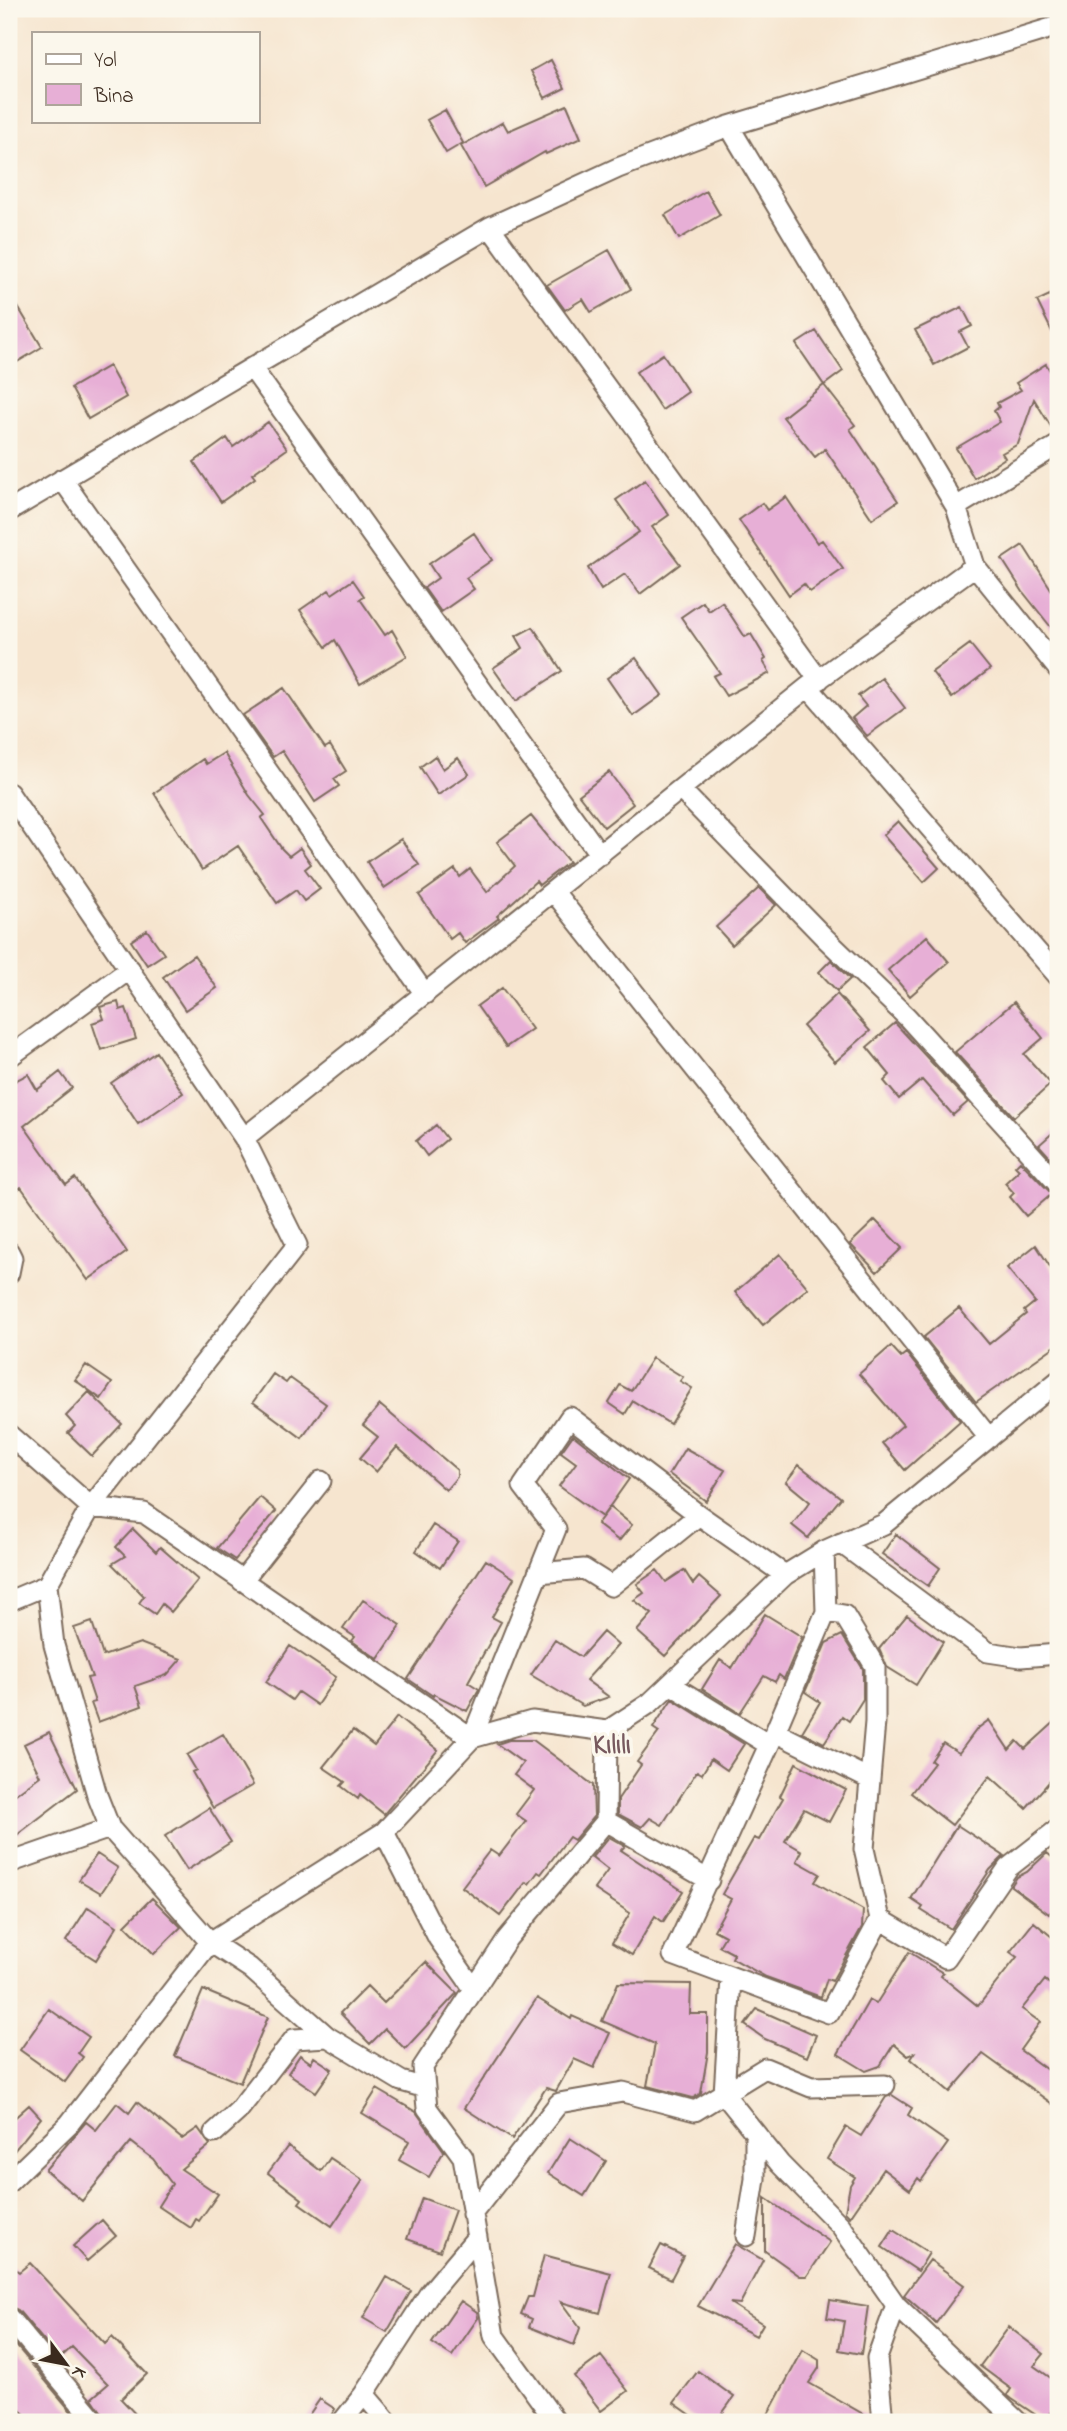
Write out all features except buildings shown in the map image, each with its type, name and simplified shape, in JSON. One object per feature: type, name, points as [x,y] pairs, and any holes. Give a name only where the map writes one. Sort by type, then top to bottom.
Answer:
[{"type":"street","points":[[9,511],[490,227],[618,169],[729,126],[1058,26]]},
{"type":"street","points":[[729,126],[956,507],[975,566],[1058,669]]},
{"type":"street","points":[[490,227],[813,684],[1058,976]]},
{"type":"street","points":[[252,369],[600,855]]},
{"type":"street","points":[[956,507],[1058,444]]},
{"type":"street","points":[[62,479],[425,994]]},
{"type":"street","points":[[244,1138],[813,684],[975,566]]},
{"type":"street","points":[[681,790],[825,938],[908,1017],[1058,1184]]},
{"type":"street","points":[[9,793],[244,1138],[297,1245],[91,1507],[47,1585],[54,1645],[97,1795],[110,1828],[210,1942],[250,1968],[328,2037],[401,2081],[425,2088]]},
{"type":"street","points":[[554,892],[989,1438]]},
{"type":"street","points":[[9,1058],[130,969]]},
{"type":"street","points":[[9,1252],[12,1258],[9,1273]]},
{"type":"street","points":[[471,1738],[532,1721],[607,1731],[650,1703],[785,1575],[833,1547],[884,1524],[1058,1381]]},
{"type":"street","points":[[9,2182],[69,2124],[210,1942],[384,1832],[471,1738],[556,1529],[523,1486],[570,1417],[699,1515],[785,1575]]},
{"type":"street","points":[[9,1435],[91,1507],[144,1513],[471,1738]]},
{"type":"street","points":[[242,1581],[321,1481]]},
{"type":"street","points":[[538,1573],[584,1569],[611,1586],[699,1515]]},
{"type":"street","points":[[827,1612],[844,1615],[875,1666],[875,1722],[864,1849],[880,1919],[829,2013],[673,1955],[709,1880],[827,1612],[833,1547]]},
{"type":"street","points":[[833,1547],[988,1652],[1021,1657],[1058,1654]]},
{"type":"street","points":[[9,1601],[47,1585]]},
{"type":"street","points":[[670,1684],[772,1739],[869,1779]]},
{"type":"street","points":[[401,2081],[423,2067],[507,1939],[606,1821],[607,1731]]},
{"type":"street","points":[[606,1821],[709,1880]]},
{"type":"street","points":[[9,1863],[110,1828]]},
{"type":"street","points":[[880,1919],[946,1958],[1008,1868],[1058,1829]]},
{"type":"street","points":[[384,1832],[438,1938],[474,1989]]},
{"type":"street","points":[[731,1978],[724,2094],[780,2164],[841,2226],[896,2305],[1018,2422]]},
{"type":"street","points":[[214,2133],[238,2111],[294,2039],[328,2037]]},
{"type":"street","points":[[423,2067],[427,2108],[463,2157],[494,2336],[556,2422]]},
{"type":"street","points":[[472,2214],[559,2103],[623,2092],[695,2111],[765,2068],[811,2087],[885,2085]]},
{"type":"street","points":[[747,2236],[755,2179],[755,2134]]},
{"type":"street","points":[[342,2422],[365,2394],[429,2294],[477,2237]]},
{"type":"street","points":[[883,2422],[877,2358],[896,2305]]},
{"type":"street","points":[[9,2318],[96,2422]]},
{"type":"street","points":[[365,2394],[388,2422]]},
{"type":"district","name":"Kılılı","points":[[612,1746]]}]
